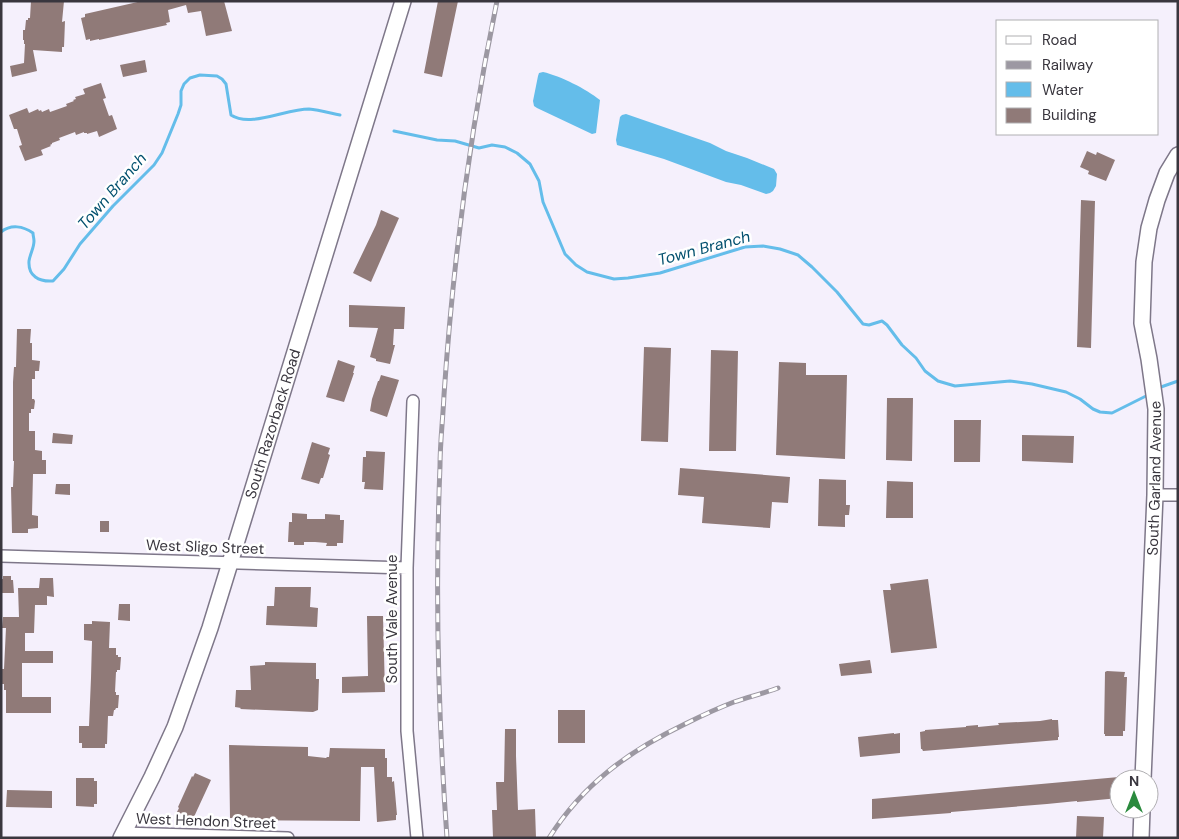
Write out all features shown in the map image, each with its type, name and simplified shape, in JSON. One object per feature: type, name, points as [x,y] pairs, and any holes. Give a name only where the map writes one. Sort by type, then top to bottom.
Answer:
[{"type":"main road","name":"South Razorback Road","points":[[122,836],[175,727],[210,628],[403,1]]},
{"type":"main road","name":"South Garland Avenue","points":[[1143,769],[1156,409],[1142,323],[1144,262],[1149,228],[1157,200],[1178,155]]},
{"type":"main road","points":[[1141,838],[1142,819]]},
{"type":"street","name":"South Vale Avenue","points":[[413,401],[407,568],[407,731],[416,838]]},
{"type":"street","points":[[1154,495],[1178,495]]},
{"type":"street","name":"West Sligo Street","points":[[1,556],[407,568]]},
{"type":"street","name":"West Hendon Street","points":[[122,836],[288,838]]},
{"type":"water","points":[[543,72],[573,83],[600,100],[596,133],[592,134],[534,106],[533,101],[538,76],[539,73]]},
{"type":"water","points":[[626,114],[710,143],[774,169],[777,174],[776,186],[773,191],[766,194],[617,145],[616,140],[620,117]]},
{"type":"building","points":[[31,1],[64,1],[62,22],[65,21],[64,47],[62,47],[62,52],[33,50],[37,71],[12,77],[10,66],[24,63],[25,44],[23,30],[25,30],[26,20],[30,18]]},
{"type":"building","points":[[142,1],[224,1],[232,31],[206,36],[201,11],[188,13],[186,5],[168,10],[170,22],[166,23],[167,25],[99,40],[86,40],[81,18],[85,17],[85,14]]},
{"type":"building","points":[[438,1],[458,1],[442,77],[424,73]]},
{"type":"building","points":[[145,60],[147,72],[123,77],[120,65]]},
{"type":"building","points":[[101,83],[106,98],[103,99],[109,116],[112,115],[117,129],[99,137],[97,131],[76,135],[75,132],[59,138],[60,140],[52,143],[51,146],[41,150],[43,155],[25,161],[19,146],[22,145],[17,129],[14,129],[9,115],[27,108],[29,113],[38,109],[42,112],[49,109],[50,112],[67,106],[66,104],[76,99],[75,97],[85,94],[83,89]]},
{"type":"building","points":[[1087,151],[1096,155],[1097,152],[1115,160],[1106,181],[1088,174],[1089,171],[1080,167]]},
{"type":"building","points":[[1081,200],[1095,201],[1091,348],[1077,347]]},
{"type":"building","points":[[381,210],[399,218],[371,282],[353,273],[376,225]]},
{"type":"building","points":[[349,305],[405,307],[404,329],[394,329],[393,345],[395,345],[390,364],[376,361],[376,359],[370,357],[378,328],[349,327]]},
{"type":"building","points":[[17,329],[31,329],[32,360],[40,361],[39,371],[35,371],[35,379],[32,379],[32,399],[35,401],[34,409],[31,409],[31,413],[29,413],[29,431],[35,431],[35,450],[42,451],[42,460],[46,460],[46,474],[33,474],[32,515],[38,516],[38,528],[28,529],[28,533],[12,533],[11,487],[13,487],[14,461],[13,382],[14,367],[16,367]]},
{"type":"building","points":[[644,347],[671,348],[668,442],[641,441]]},
{"type":"building","points":[[711,350],[738,351],[736,451],[709,451]]},
{"type":"building","points":[[338,360],[355,366],[344,402],[326,397]]},
{"type":"building","points":[[779,362],[806,363],[806,375],[847,375],[845,459],[776,455]]},
{"type":"building","points":[[381,375],[399,380],[387,417],[370,411],[372,399]]},
{"type":"building","points":[[887,398],[913,398],[912,461],[886,460]]},
{"type":"building","points":[[954,420],[981,420],[980,462],[954,462]]},
{"type":"building","points":[[53,433],[73,435],[72,444],[52,443]]},
{"type":"building","points":[[1022,435],[1074,436],[1073,463],[1022,461]]},
{"type":"building","points":[[312,442],[330,448],[328,454],[330,455],[323,478],[321,478],[319,484],[301,479]]},
{"type":"building","points":[[366,451],[385,452],[383,490],[364,489],[365,482],[362,482],[363,457],[366,457]]},
{"type":"building","points":[[680,468],[790,477],[788,503],[772,502],[770,528],[702,523],[704,497],[678,495]]},
{"type":"building","points":[[819,479],[846,480],[846,505],[850,505],[849,515],[845,515],[845,527],[818,526]]},
{"type":"building","points":[[887,481],[913,482],[913,518],[886,518]]},
{"type":"building","points":[[56,484],[70,484],[70,495],[55,494]]},
{"type":"building","points":[[292,513],[307,514],[307,519],[325,519],[325,514],[340,515],[340,520],[344,520],[343,543],[337,543],[337,546],[326,546],[327,543],[304,542],[304,545],[294,545],[294,542],[288,542],[289,522],[292,522]]},
{"type":"building","points":[[100,521],[109,521],[109,532],[100,532]]},
{"type":"building","points":[[3,576],[11,576],[14,593],[1,593],[1,579],[3,579]]},
{"type":"building","points":[[40,578],[53,578],[54,597],[47,596],[47,605],[35,605],[34,633],[25,633],[25,651],[53,651],[53,663],[22,663],[22,697],[51,697],[51,713],[6,713],[6,690],[4,690],[4,684],[2,684],[6,628],[2,628],[3,617],[19,617],[18,588],[39,588]]},
{"type":"building","points":[[928,579],[937,648],[891,653],[883,590],[891,590],[890,584]]},
{"type":"building","points":[[275,587],[311,587],[310,607],[318,608],[317,627],[266,625],[267,606],[274,606]]},
{"type":"building","points":[[119,604],[130,604],[130,621],[118,620]]},
{"type":"building","points":[[367,616],[383,616],[385,692],[342,693],[342,677],[368,676]]},
{"type":"building","points":[[92,621],[110,622],[109,648],[116,648],[116,655],[121,657],[120,670],[116,672],[115,692],[116,695],[119,695],[118,708],[114,710],[113,716],[108,716],[107,744],[105,744],[105,748],[82,748],[82,743],[79,743],[79,726],[89,726],[92,641],[84,640],[84,624],[92,624]]},
{"type":"building","points":[[870,660],[872,673],[841,676],[839,664]]},
{"type":"building","points":[[265,662],[316,663],[316,679],[319,679],[318,710],[313,712],[240,709],[235,707],[236,690],[251,690],[250,666],[265,665]]},
{"type":"building","points":[[1105,672],[1125,672],[1124,677],[1127,677],[1125,731],[1123,731],[1123,736],[1105,736],[1104,734]]},
{"type":"building","points":[[558,710],[585,710],[585,743],[558,743]]},
{"type":"building","points":[[1058,720],[1058,740],[923,751],[921,749],[920,732],[925,730],[978,725],[978,727],[999,725],[998,723]]},
{"type":"building","points":[[505,729],[516,729],[518,810],[535,809],[536,838],[493,838],[492,810],[497,810],[496,782],[504,782]]},
{"type":"building","points":[[900,733],[900,753],[860,757],[858,737]]},
{"type":"building","points":[[229,745],[308,747],[308,756],[326,758],[329,757],[330,748],[385,749],[387,777],[392,777],[392,782],[394,781],[396,820],[377,822],[374,767],[361,767],[360,821],[234,820],[234,818],[230,818]]},
{"type":"building","points":[[195,773],[211,780],[193,819],[177,812]]},
{"type":"building","points":[[76,778],[94,778],[94,781],[97,781],[97,804],[94,804],[94,807],[76,806]]},
{"type":"building","points":[[1109,778],[1109,799],[1077,802],[872,819],[872,799]]},
{"type":"building","points":[[7,790],[52,791],[52,808],[6,807]]},
{"type":"building","points":[[1077,816],[1104,817],[1103,838],[1076,838]]},
{"type":"waterway","name":"Town Branch","points":[[1,232],[5,229],[17,227],[33,233],[34,244],[29,261],[30,271],[39,279],[53,281],[64,269],[80,244],[113,206],[154,165],[162,153],[178,114],[181,105],[181,91],[184,84],[190,78],[200,75],[217,76],[222,79],[226,84],[231,115],[239,118],[248,120],[258,119],[309,109],[340,115]]},
{"type":"waterway","name":"Town Branch","points":[[394,131],[437,140],[455,141],[479,148],[492,145],[505,147],[517,153],[530,164],[539,181],[543,202],[565,254],[576,265],[587,272],[614,279],[628,278],[660,273],[745,247],[763,246],[780,249],[798,255],[812,267],[837,292],[863,324],[869,325],[882,321],[887,325],[925,371],[938,381],[955,386],[1010,381],[1032,384],[1066,392],[1080,399],[1093,409],[1112,413],[1148,395]]},
{"type":"waterway","name":"Town Branch","points":[[1161,387],[1178,381]]},
{"type":"railway","points":[[447,838],[438,652],[438,512],[441,439],[452,296],[464,197],[487,50],[497,1]]},
{"type":"railway","points":[[549,838],[562,819],[592,785],[626,758],[664,734],[709,712],[778,688]]}]
